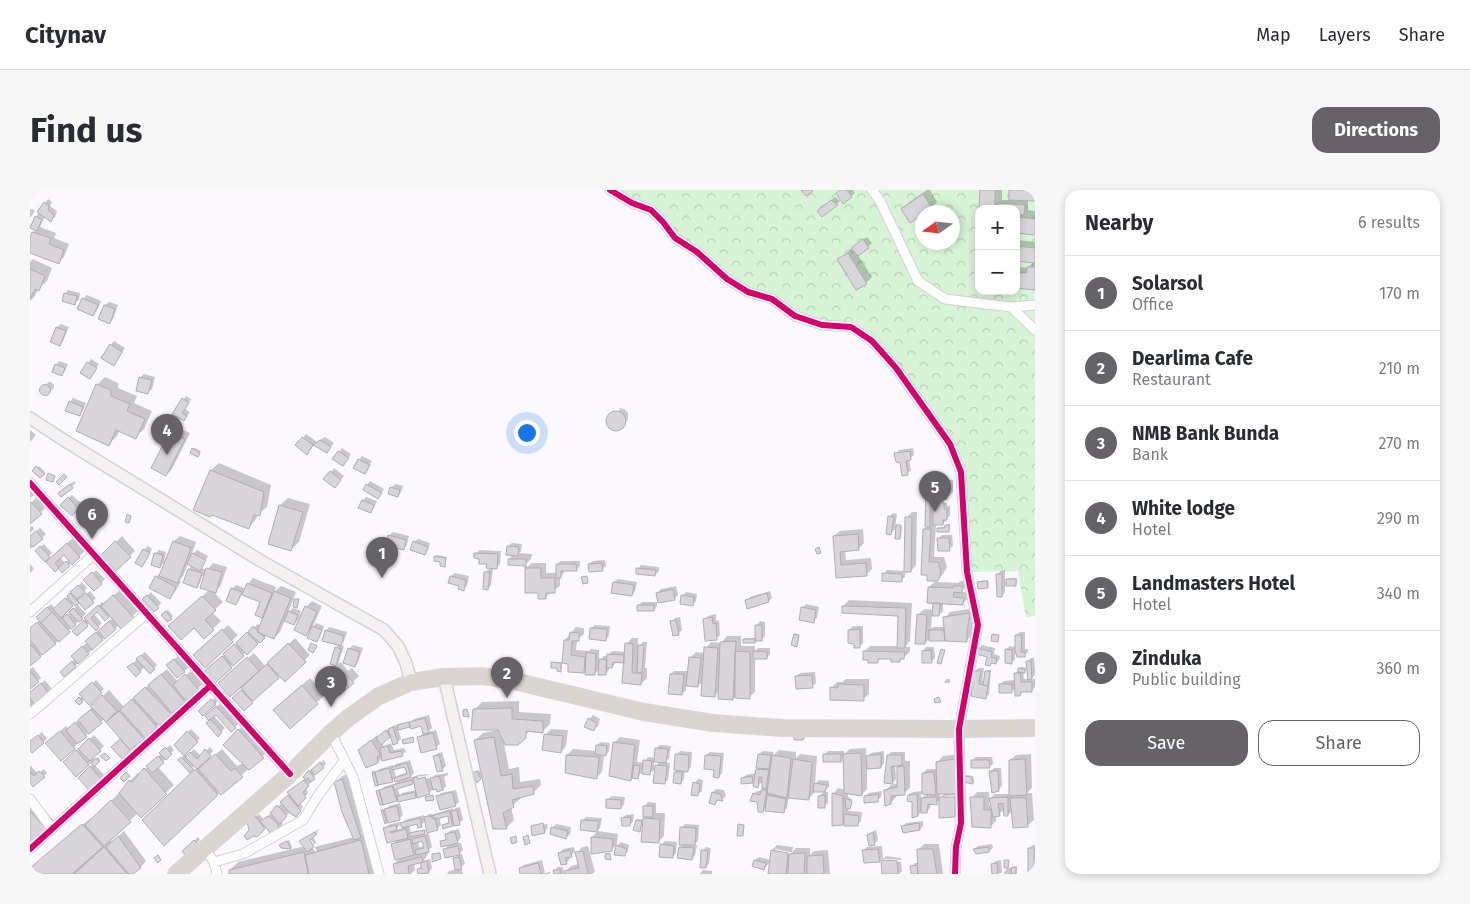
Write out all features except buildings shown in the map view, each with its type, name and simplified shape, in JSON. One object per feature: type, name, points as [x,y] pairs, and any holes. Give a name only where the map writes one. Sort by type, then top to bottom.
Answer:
[{"type":"highway","points":[[176,874],[290,774],[330,733],[348,718],[379,696],[411,682],[444,677],[483,676],[518,682],[644,712],[713,723],[782,728],[1035,728]]},
{"type":"main road","points":[[30,418],[261,561],[384,630],[398,646],[406,663],[411,682]]},
{"type":"main road","points":[[444,677],[490,874]]},
{"type":"street","points":[[610,190],[632,203],[651,210],[676,238],[697,252],[727,279],[748,292],[772,299],[795,316],[822,325],[852,327],[872,340],[896,368],[950,444],[961,472],[967,572],[978,625],[959,729],[961,816],[956,847],[955,874]]},
{"type":"street","points":[[875,191],[918,281],[945,299],[1010,307],[1035,306]]},
{"type":"street","points":[[1010,307],[1035,330]]},
{"type":"street","points":[[30,483],[290,774]]},
{"type":"street","points":[[30,612],[93,555]]},
{"type":"street","points":[[30,714],[146,614]]},
{"type":"street","points":[[30,849],[210,686]]},
{"type":"street","points":[[330,733],[353,778],[379,874]]},
{"type":"street","points":[[214,862],[243,854],[303,820],[317,797],[344,761]]},
{"type":"street","points":[[30,799],[52,829]]},
{"type":"street","points":[[205,849],[214,862],[217,874]]},
{"type":"green space","points":[[610,190],[1035,190],[1035,616],[1026,618],[1018,571],[967,572],[961,472],[950,444],[896,368],[851,327],[822,325],[727,279],[663,222]]},
{"type":"cycle path","points":[[610,190],[632,203],[651,210],[675,238],[697,252],[727,279],[748,292],[772,299],[795,316],[822,325],[851,327],[872,341],[896,368],[950,444],[961,472],[967,572],[978,625],[959,729],[961,823],[956,847],[955,874]]},
{"type":"cycle path","points":[[30,483],[290,774]]},
{"type":"cycle path","points":[[30,849],[210,686]]},
{"type":"place","name":"White lodge","points":[[167,455]]},
{"type":"place","name":"Landmasters Hotel","points":[[935,512]]},
{"type":"place","name":"Zinduka","points":[[92,539]]},
{"type":"place","name":"Solarsol","points":[[382,578]]},
{"type":"place","name":"Dearlima Cafe","points":[[507,698]]},
{"type":"place","name":"NMB Bank Bunda","points":[[331,707]]}]
